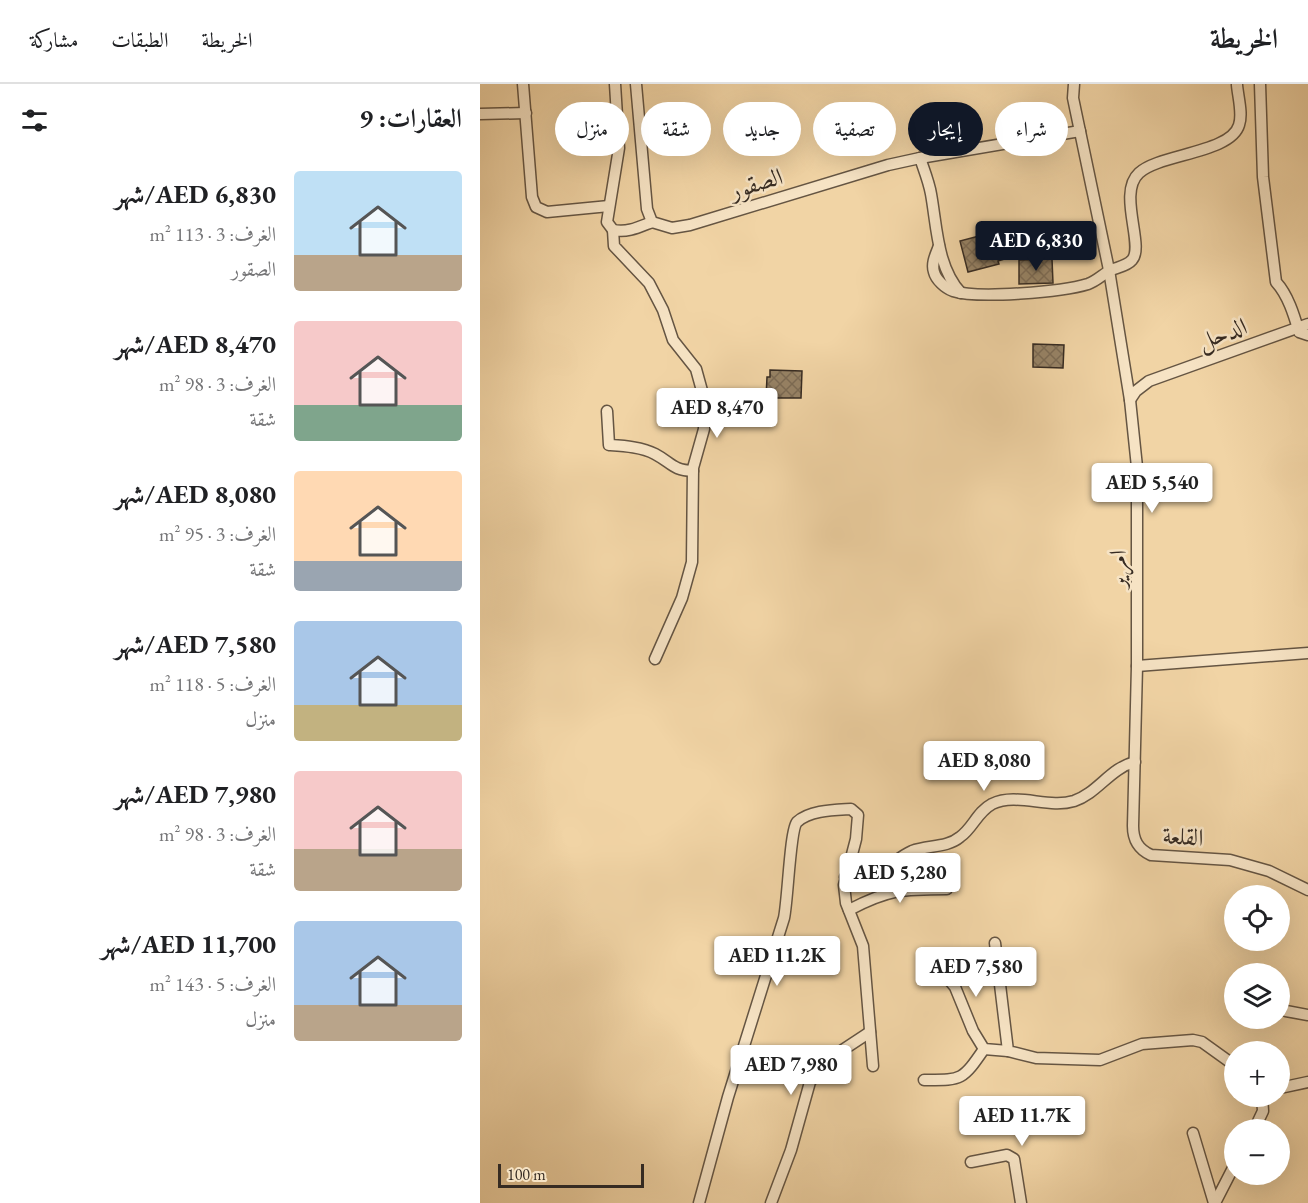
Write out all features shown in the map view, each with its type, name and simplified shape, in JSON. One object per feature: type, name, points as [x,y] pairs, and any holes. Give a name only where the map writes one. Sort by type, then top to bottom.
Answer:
[{"type":"street","points":[[523,84],[532,197],[536,207],[547,212],[609,206]]},
{"type":"street","points":[[615,84],[619,148],[607,222],[613,230],[614,246],[649,283],[663,310],[673,340],[699,376],[704,398],[704,429],[693,471],[692,562],[682,598],[655,659]]},
{"type":"street","points":[[613,230],[628,231],[652,222],[647,208],[636,84]]},
{"type":"street","points":[[1074,84],[1073,98],[1109,270]]},
{"type":"street","points":[[1260,84],[1263,177],[1275,282],[1282,289],[1303,326],[1301,334],[1308,335]]},
{"type":"street","points":[[920,158],[931,193],[939,246],[934,261],[934,273],[946,288],[961,292],[1031,293],[1088,284],[1109,270],[1129,263],[1134,257],[1130,193],[1136,175],[1149,167],[1231,137],[1240,122],[1237,85]]},
{"type":"street","points":[[480,114],[526,113]]},
{"type":"street","name":"الصقور","points":[[652,222],[672,228],[690,225],[888,165],[1080,131]]},
{"type":"street","name":"امرير","points":[[1109,270],[1130,400],[1137,479],[1136,762]]},
{"type":"street","points":[[1088,284],[1112,292]]},
{"type":"street","name":"الدحل","points":[[1149,381],[1303,326]]},
{"type":"street","points":[[1126,376],[1149,381]]},
{"type":"street","points":[[1130,400],[1136,391],[1149,381]]},
{"type":"street","points":[[607,411],[609,446],[629,446],[654,453],[676,470],[693,471]]},
{"type":"street","points":[[1137,666],[1308,652]]},
{"type":"street","points":[[845,876],[872,875],[914,850],[955,841],[966,832],[983,810],[996,803],[1011,800],[1062,803],[1076,800],[1087,794],[1118,768],[1136,762]]},
{"type":"street","name":"القلعة","points":[[1136,762],[1133,833],[1144,852],[1158,857],[1230,860],[1269,871],[1308,890]]},
{"type":"street","points":[[699,1203],[728,1096],[784,918],[789,891],[792,834],[795,825],[804,818],[823,812],[855,810],[858,815],[857,832],[845,876],[845,894],[862,946],[873,1066]]},
{"type":"street","points":[[849,910],[877,896],[896,890],[948,889]]},
{"type":"street","points":[[995,943],[1008,1051]]},
{"type":"street","points":[[933,961],[955,987],[973,1031],[984,1049]]},
{"type":"street","points":[[1290,1012],[1308,1015]]},
{"type":"street","points":[[771,1203],[791,1150],[807,1090],[814,1074],[826,1061],[870,1032]]},
{"type":"street","points":[[984,1049],[1008,1051],[1036,1058],[1100,1060],[1142,1044],[1193,1040],[1202,1042],[1224,1058]]},
{"type":"street","points":[[924,1080],[948,1080],[962,1077],[970,1072],[984,1049]]},
{"type":"street","points":[[1290,1086],[1308,1082]]},
{"type":"street","points":[[1193,1133],[1215,1203]]},
{"type":"street","points":[[971,1162],[1007,1155],[1014,1159],[1021,1203]]},
{"type":"street","points":[[1215,1203],[1224,1185]]},
{"type":"building","points":[[998,231],[1000,238],[1006,236],[1008,258],[998,261],[999,264],[968,272],[960,241]]},
{"type":"building","points":[[1052,259],[1053,283],[1019,284],[1019,260]]},
{"type":"building","points":[[1033,344],[1064,345],[1063,368],[1033,367]]},
{"type":"building","points":[[770,370],[802,371],[801,398],[766,398],[767,377],[770,377]]}]
